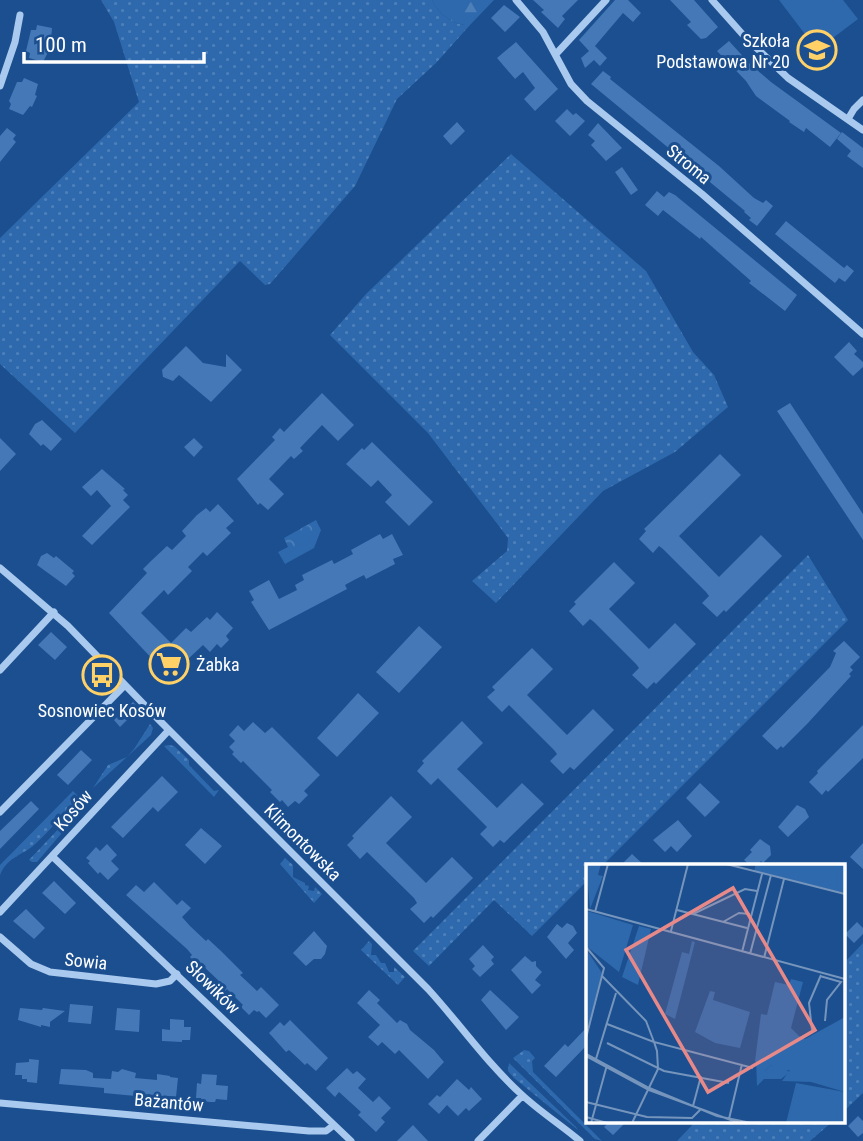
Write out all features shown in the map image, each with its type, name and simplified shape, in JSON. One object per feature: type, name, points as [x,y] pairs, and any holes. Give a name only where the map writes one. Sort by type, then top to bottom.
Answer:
[{"type":"street","name":"Stroma","points":[[516,0],[543,32],[571,84],[587,101],[702,194],[863,334]]},
{"type":"street","points":[[556,54],[606,0]]},
{"type":"street","points":[[712,0],[745,37],[788,78],[863,130]]},
{"type":"street","points":[[0,86],[15,42],[20,15]]},
{"type":"street","points":[[848,120],[863,100]]},
{"type":"street","name":"Klimontowska","points":[[0,568],[54,612],[445,1007],[478,1050],[522,1096],[580,1141]]},
{"type":"street","points":[[0,670],[54,612]]},
{"type":"street","points":[[0,812],[125,685]]},
{"type":"street","name":"Kosów","points":[[0,912],[169,730]]},
{"type":"street","name":"Słowików","points":[[53,857],[351,1141]]},
{"type":"street","name":"Sowia","points":[[0,937],[31,964],[50,972],[156,984],[170,981],[177,974]]},
{"type":"street","points":[[478,1141],[522,1096]]},
{"type":"street","name":"Bażantów","points":[[0,1103],[309,1131],[326,1131],[334,1125]]},
{"type":"green space","points":[[101,0],[432,0],[448,18],[458,24],[470,25],[436,63],[397,99],[355,186],[270,284],[265,285],[240,261],[75,433],[0,364],[0,238],[139,102],[114,22]]},
{"type":"green space","points":[[432,0],[494,0],[470,25],[464,25],[448,18]]},
{"type":"green space","points":[[779,0],[843,0],[858,19],[817,50]]},
{"type":"green space","points":[[511,154],[646,271],[693,352],[714,375],[728,407],[675,452],[603,491],[496,603],[472,581],[507,551],[508,538],[428,433],[330,335],[366,294]]},
{"type":"green space","points":[[316,520],[321,530],[314,548],[285,564],[278,552],[288,547],[284,538]]},
{"type":"green space","points":[[808,555],[848,620],[604,864],[586,864],[586,882],[532,936],[494,900],[429,966],[413,951]]},
{"type":"green space","points":[[150,724],[153,728],[151,735],[127,757]]},
{"type":"green space","points":[[164,746],[174,746],[189,760],[189,765],[214,791],[219,790],[214,797]]},
{"type":"green space","points":[[127,757],[93,788],[108,765]]},
{"type":"green space","points":[[73,791],[79,797],[39,841],[14,858],[0,875],[0,865]]},
{"type":"green space","points":[[64,823],[67,827],[37,862],[29,860]]},
{"type":"green space","points":[[285,858],[293,865],[293,877],[309,886],[308,890],[314,891],[315,887],[322,894],[314,903],[280,864]]},
{"type":"green space","points":[[369,941],[372,944],[371,955],[376,955],[381,963],[385,963],[389,972],[394,972],[394,967],[405,977],[398,985],[361,950]]},
{"type":"green space","points":[[863,943],[863,1093],[846,1109],[846,961]]},
{"type":"green space","points":[[524,1050],[529,1051],[535,1058],[532,1061],[533,1072],[602,1141],[595,1139],[513,1058]]},
{"type":"green space","points":[[509,1063],[578,1130],[514,1078],[508,1071]]},
{"type":"green space","points":[[693,1124],[830,1124],[810,1141],[677,1141]]},
{"type":"building","points":[[533,0],[578,0],[562,16],[565,19],[558,28]]},
{"type":"building","points":[[615,0],[628,0],[641,13],[633,22],[623,13],[595,46],[607,58],[600,66],[594,60],[585,68],[581,58],[589,51],[579,40]]},
{"type":"building","points":[[670,0],[694,0],[718,27],[701,39],[687,25],[691,22]]},
{"type":"building","points":[[504,5],[520,17],[505,32],[491,18]]},
{"type":"building","points":[[37,25],[52,28],[51,40],[54,40],[51,52],[48,52],[43,62],[29,58],[30,53],[26,51],[31,30],[36,30]]},
{"type":"building","points":[[729,41],[771,82],[841,133],[830,147],[806,128],[804,132],[789,122],[756,96],[746,81],[717,51]]},
{"type":"building","points":[[516,42],[558,89],[535,111],[524,99],[535,88],[523,72],[515,79],[497,58]]},
{"type":"building","points":[[603,71],[754,198],[763,203],[766,200],[773,206],[757,226],[749,220],[751,218],[745,211],[591,84]]},
{"type":"building","points":[[24,78],[38,84],[32,107],[23,115],[9,109],[9,101],[17,82],[22,82]]},
{"type":"building","points":[[567,109],[585,121],[570,136],[555,121]]},
{"type":"building","points":[[457,122],[465,131],[451,145],[443,136]]},
{"type":"building","points":[[598,123],[622,148],[606,161],[591,145],[595,141],[588,135]]},
{"type":"building","points":[[7,128],[16,135],[13,139],[16,142],[0,162],[0,136]]},
{"type":"building","points":[[842,132],[863,148],[863,168],[847,156],[851,151],[837,139]]},
{"type":"building","points":[[622,167],[638,190],[631,195],[615,172]]},
{"type":"building","points":[[657,191],[664,197],[669,192],[675,195],[797,295],[785,311],[749,283],[751,281],[701,237],[700,239],[663,210],[658,216],[645,205]]},
{"type":"building","points":[[786,221],[844,268],[847,265],[854,271],[845,282],[839,278],[835,283],[775,234]]},
{"type":"building","points":[[849,342],[857,351],[854,354],[863,362],[863,367],[853,376],[834,357]]},
{"type":"building","points":[[186,346],[203,363],[226,367],[226,354],[242,370],[211,402],[179,375],[173,381],[163,377],[162,370]]},
{"type":"building","points":[[322,393],[354,425],[338,441],[322,425],[300,448],[303,451],[294,459],[291,456],[269,479],[284,494],[268,510],[260,503],[258,505],[237,479],[275,440],[272,437],[280,428],[284,432]]},
{"type":"building","points":[[790,403],[863,514],[863,540],[777,411]]},
{"type":"building","points":[[42,420],[62,439],[51,451],[43,444],[41,446],[29,434],[35,424]]},
{"type":"building","points":[[0,438],[16,454],[0,471]]},
{"type":"building","points":[[194,438],[203,447],[194,457],[184,447]]},
{"type":"building","points":[[372,442],[433,502],[409,526],[385,502],[392,495],[378,480],[371,487],[346,464]]},
{"type":"building","points":[[720,454],[741,475],[679,536],[719,577],[761,535],[782,556],[726,612],[724,610],[717,617],[702,603],[709,596],[706,592],[663,549],[659,546],[653,553],[639,539],[646,531],[644,529]]},
{"type":"building","points":[[102,469],[125,489],[123,490],[128,495],[123,500],[130,507],[92,545],[82,536],[111,506],[97,490],[91,496],[82,487]]},
{"type":"building","points":[[218,504],[234,521],[226,528],[231,533],[207,556],[203,552],[188,567],[192,571],[168,595],[164,590],[141,613],[171,643],[186,628],[191,632],[207,617],[210,620],[217,612],[233,628],[226,636],[229,640],[221,648],[217,644],[210,652],[203,645],[171,675],[158,665],[109,613],[147,573],[143,569],[151,561],[167,546],[172,550],[186,536],[182,531],[197,515],[206,508],[210,512]]},
{"type":"building","points":[[380,534],[383,539],[392,534],[403,555],[393,559],[395,564],[366,579],[364,575],[354,580],[345,585],[347,589],[269,630],[251,602],[254,600],[249,591],[269,580],[279,599],[297,590],[295,585],[304,580],[302,575],[332,560],[334,564],[353,554],[351,550]]},
{"type":"building","points":[[47,553],[54,558],[56,556],[74,571],[72,573],[75,576],[66,586],[37,565],[41,556]]},
{"type":"building","points":[[614,562],[635,583],[609,609],[649,649],[675,623],[696,644],[656,684],[654,682],[647,689],[632,675],[639,668],[636,664],[594,622],[590,619],[583,626],[569,611],[576,604],[574,602]]},
{"type":"building","points":[[419,626],[442,647],[399,693],[376,672]]},
{"type":"building","points":[[51,632],[67,647],[55,660],[38,645]]},
{"type":"building","points":[[844,641],[860,657],[850,667],[853,670],[849,674],[851,676],[783,748],[781,746],[777,750],[762,736],[830,667],[836,653],[833,651]]},
{"type":"building","points":[[532,648],[553,669],[527,695],[567,735],[593,709],[614,730],[574,770],[570,767],[563,774],[550,761],[557,754],[554,750],[509,705],[502,712],[487,697],[495,690],[492,687]]},
{"type":"building","points":[[358,693],[379,713],[337,757],[317,738]]},
{"type":"building","points":[[133,702],[139,708],[120,727],[114,720]]},
{"type":"building","points":[[462,721],[483,743],[457,769],[497,808],[522,783],[544,804],[504,843],[500,840],[493,847],[480,834],[487,827],[438,778],[431,785],[417,771],[424,763],[422,761]]},
{"type":"building","points":[[253,722],[265,733],[272,727],[320,775],[304,791],[308,795],[299,804],[295,801],[288,807],[282,800],[280,802],[270,792],[272,790],[243,761],[241,763],[232,754],[234,752],[229,747],[235,741],[229,735],[238,725],[244,731]]},
{"type":"building","points":[[863,725],[863,758],[822,795],[809,782]]},
{"type":"building","points":[[81,750],[92,760],[68,785],[57,775]]},
{"type":"building","points":[[162,776],[178,792],[158,812],[153,807],[123,838],[111,827]]},
{"type":"building","points":[[700,783],[720,802],[705,817],[686,798]]},
{"type":"building","points":[[391,796],[412,817],[386,843],[426,883],[452,857],[473,878],[433,918],[431,916],[424,923],[410,909],[417,903],[414,898],[367,852],[360,859],[347,845],[354,838],[352,836]]},
{"type":"building","points":[[31,801],[39,809],[0,849],[0,831]]},
{"type":"building","points":[[797,805],[805,809],[809,817],[788,837],[778,827]]},
{"type":"building","points":[[678,820],[692,836],[677,852],[671,846],[665,852],[653,840]]},
{"type":"building","points":[[201,828],[222,846],[205,864],[185,845]]},
{"type":"building","points":[[760,839],[770,846],[771,855],[763,863],[761,861],[758,864],[749,864],[744,860],[752,852],[750,850]]},
{"type":"building","points":[[863,843],[863,869],[850,857]]},
{"type":"building","points":[[107,844],[117,855],[111,861],[119,869],[108,880],[100,872],[98,874],[86,858],[96,847],[100,851]]},
{"type":"building","points":[[632,854],[643,864],[622,864]]},
{"type":"building","points":[[54,881],[76,903],[65,914],[42,893]]},
{"type":"building","points":[[154,882],[177,905],[182,900],[191,908],[182,917],[190,926],[221,951],[257,991],[261,987],[279,1005],[266,1018],[254,1010],[249,1015],[227,989],[225,991],[218,984],[220,982],[190,957],[192,955],[187,949],[126,895],[136,885],[144,892]]},
{"type":"building","points":[[26,909],[45,928],[34,939],[13,921]]},
{"type":"building","points":[[857,922],[863,928],[863,934],[854,943],[846,933]]},
{"type":"building","points":[[567,923],[573,926],[577,933],[568,943],[574,950],[566,959],[547,937],[557,924],[562,928]]},
{"type":"building","points":[[314,931],[327,946],[321,959],[314,959],[306,966],[293,953]]},
{"type":"building","points":[[483,945],[494,957],[491,960],[494,964],[480,977],[472,969],[475,966],[469,959]]},
{"type":"building","points":[[525,956],[532,962],[536,961],[536,966],[542,972],[535,980],[541,985],[532,994],[511,970]]},
{"type":"building","points":[[369,990],[380,1000],[377,1003],[397,1023],[400,1020],[407,1024],[444,1062],[428,1079],[399,1050],[395,1054],[382,1042],[378,1046],[368,1037],[380,1025],[357,1003]]},
{"type":"building","points":[[490,990],[519,1017],[506,1030],[481,1000]]},
{"type":"building","points":[[70,1004],[93,1006],[91,1024],[68,1022]]},
{"type":"building","points":[[20,1008],[65,1011],[50,1022],[50,1027],[41,1027],[18,1020]]},
{"type":"building","points":[[117,1008],[140,1010],[139,1032],[115,1030]]},
{"type":"building","points":[[170,1019],[184,1020],[184,1027],[191,1027],[190,1040],[162,1041],[162,1029],[170,1030]]},
{"type":"building","points":[[290,1020],[328,1058],[316,1071],[289,1050],[286,1052],[269,1033],[280,1022],[284,1026]]},
{"type":"building","points":[[586,1028],[586,1046],[556,1077],[544,1066],[565,1044],[568,1047]]},
{"type":"building","points":[[29,1059],[39,1060],[37,1083],[27,1082],[27,1079],[22,1079],[22,1075],[15,1075],[16,1063],[29,1062]]},
{"type":"building","points":[[347,1068],[353,1074],[357,1071],[366,1079],[358,1088],[373,1102],[379,1096],[391,1108],[381,1118],[385,1122],[376,1132],[358,1115],[361,1112],[339,1092],[335,1097],[326,1088]]},
{"type":"building","points":[[61,1069],[86,1070],[93,1073],[93,1078],[111,1079],[112,1071],[118,1072],[122,1069],[136,1073],[135,1078],[157,1080],[157,1074],[170,1076],[178,1078],[176,1097],[168,1096],[167,1099],[104,1093],[104,1088],[59,1084]]},
{"type":"building","points":[[202,1074],[217,1075],[216,1085],[228,1086],[227,1100],[216,1099],[215,1102],[210,1102],[196,1098],[197,1083],[201,1084]]},
{"type":"building","points":[[457,1079],[469,1090],[471,1087],[482,1099],[469,1111],[466,1108],[458,1116],[447,1105],[439,1114],[428,1104],[437,1095],[440,1097]]},
{"type":"building","points":[[858,1116],[863,1121],[863,1133],[858,1137],[848,1126]]},
{"type":"building","points":[[607,1124],[624,1124],[613,1135],[604,1127]]},
{"type":"building","points":[[413,1125],[428,1141],[397,1141]]},
{"type":"place","name":"Szkoła Podstawowa Nr 20","points":[[817,50]]},
{"type":"place","name":"Żabka","points":[[169,664]]},
{"type":"place","name":"Sosnowiec Kosów","points":[[102,675]]}]
